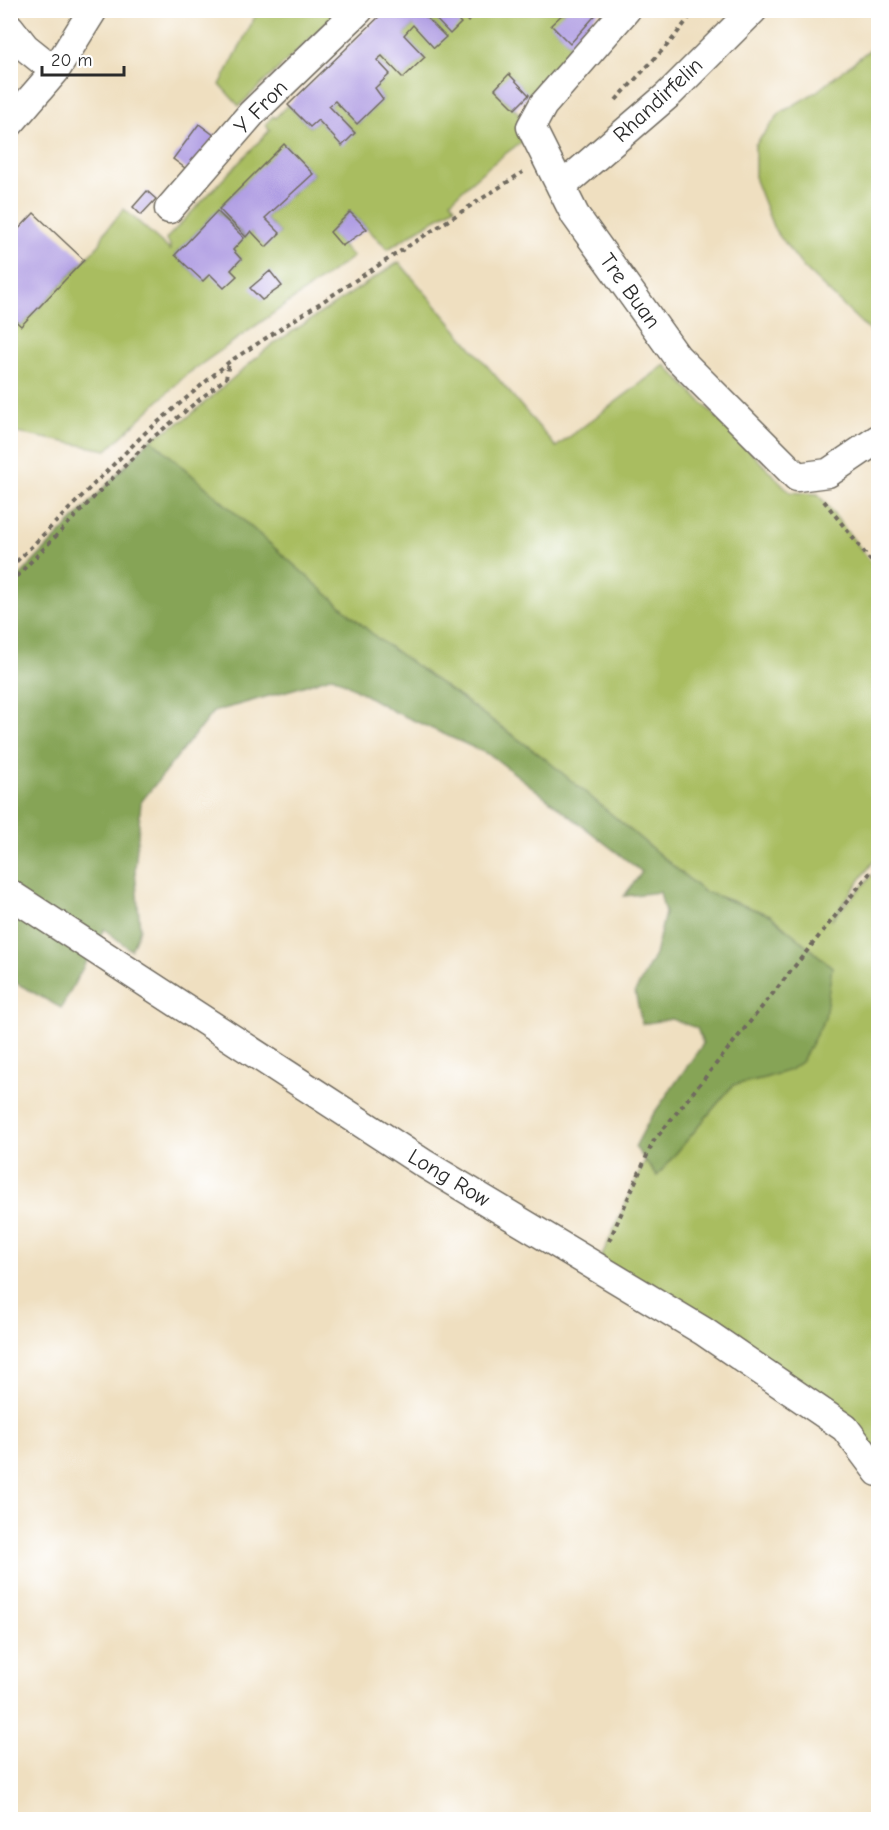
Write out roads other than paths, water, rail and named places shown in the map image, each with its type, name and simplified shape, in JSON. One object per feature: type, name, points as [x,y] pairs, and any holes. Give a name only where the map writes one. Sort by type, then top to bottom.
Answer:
[{"type":"street","points":[[10,123],[55,71],[93,10]]},
{"type":"street","name":"Y Fron","points":[[170,209],[252,113],[359,10]]},
{"type":"street","name":"Tre Buan","points":[[626,10],[543,105],[531,127],[575,215],[676,357],[797,477],[828,474],[879,439]]},
{"type":"street","name":"Rhandirfelin","points":[[561,187],[668,95],[753,10]]},
{"type":"street","points":[[10,28],[25,46],[55,71]]},
{"type":"street","name":"Long Row","points":[[10,894],[423,1163],[703,1331],[845,1428],[879,1472]]}]
